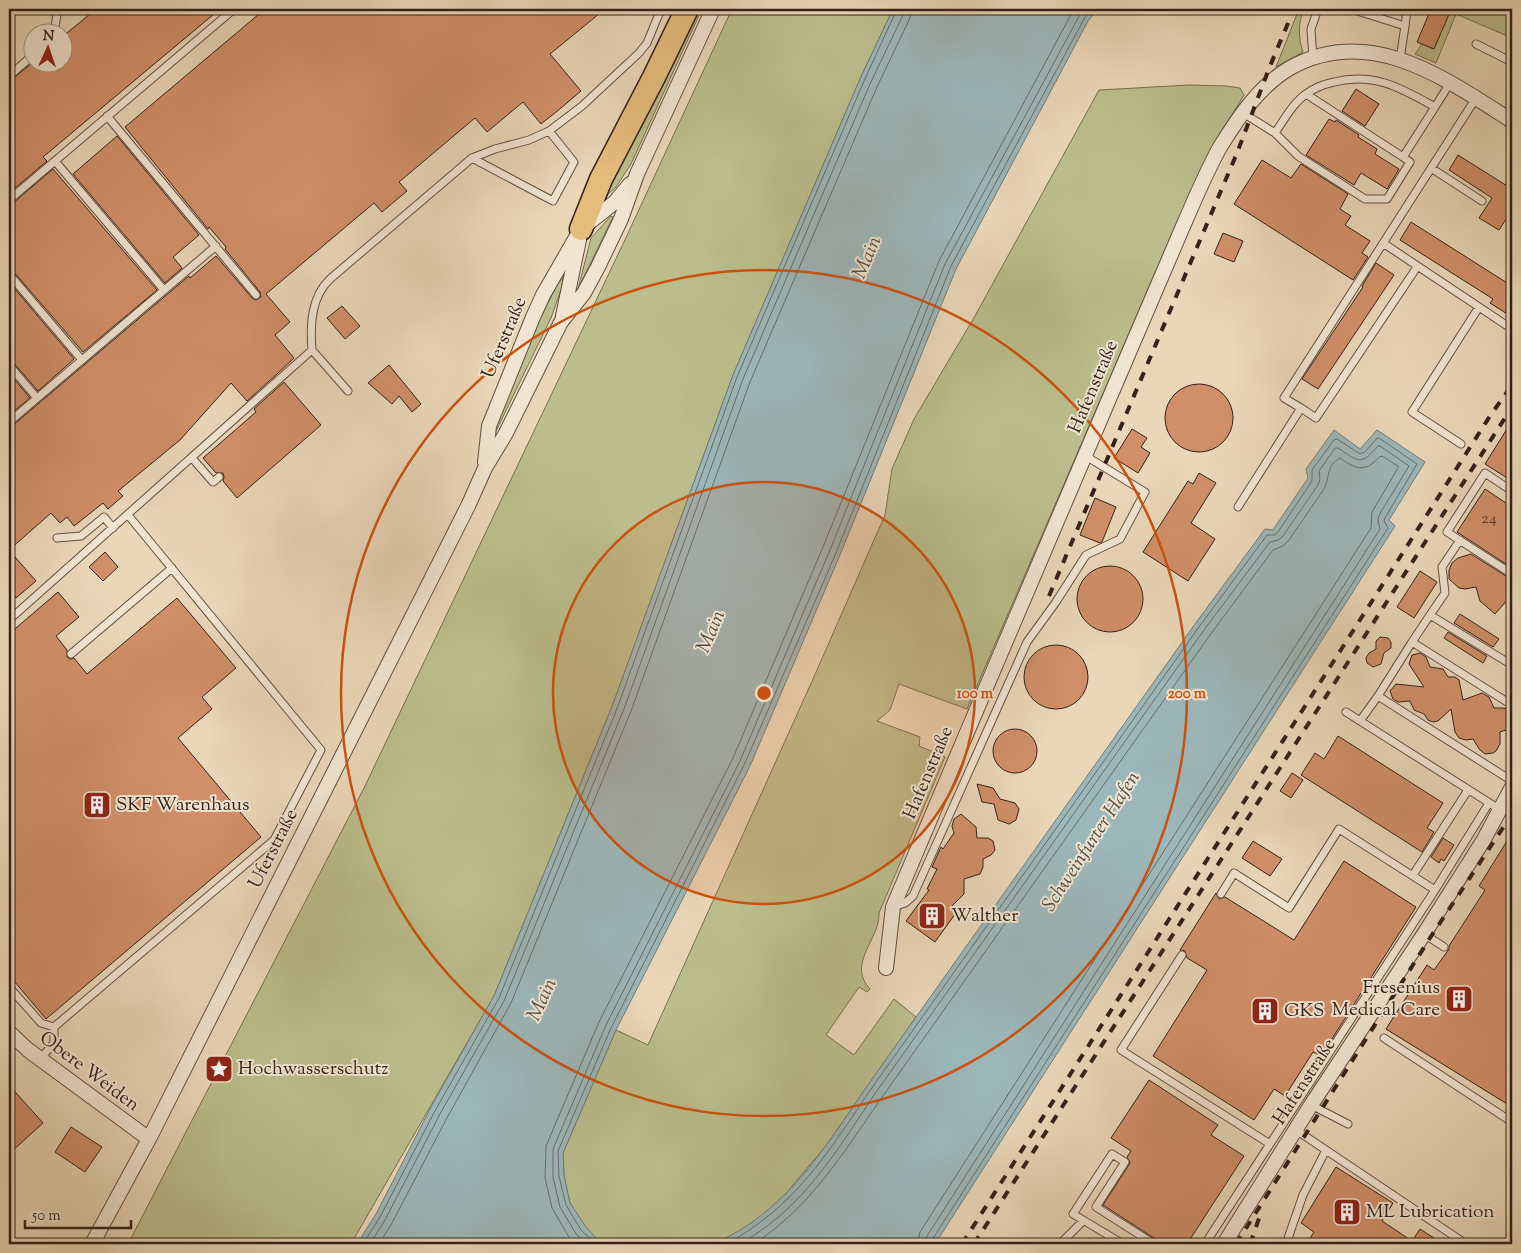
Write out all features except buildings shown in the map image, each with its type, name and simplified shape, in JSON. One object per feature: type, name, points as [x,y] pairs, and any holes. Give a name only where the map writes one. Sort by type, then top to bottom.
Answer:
[{"type":"main road","points":[[581,229],[601,179],[687,9]]},
{"type":"street","name":"Uferstraße","points":[[92,1244],[149,1139],[464,515],[485,468],[506,433],[561,322],[589,284],[621,219],[638,174],[714,9]]},
{"type":"street","name":"Hafenstraße","points":[[886,968],[893,907],[1084,455],[1207,175],[1220,148],[1243,113],[1279,75],[1291,68],[1312,59],[1343,52],[1359,52],[1400,59],[1434,73],[1512,121]]},
{"type":"street","name":"Uferstraße","points":[[485,468],[489,426],[533,317],[558,268],[581,229],[615,202],[638,174]]},
{"type":"street","name":"Uferstraße","points":[[561,322],[581,229]]},
{"type":"street","name":"Hafenstraße","points":[[1224,1244],[1311,1105],[1483,841],[1494,806],[1512,787]]},
{"type":"street","name":"Obere Weiden","points":[[9,1032],[40,1059],[149,1139]]},
{"type":"lane","points":[[56,22],[58,9]]},
{"type":"lane","points":[[9,200],[234,9]]},
{"type":"lane","points":[[348,391],[312,350],[313,317],[317,295],[322,286],[472,158],[528,140],[549,131],[582,106],[636,58],[646,42],[661,9]]},
{"type":"lane","points":[[1312,59],[1311,29],[1318,9]]},
{"type":"lane","points":[[1351,9],[1405,26]]},
{"type":"lane","points":[[1400,59],[1407,9]]},
{"type":"lane","points":[[1476,44],[1512,62]]},
{"type":"lane","points":[[9,75],[22,64]]},
{"type":"lane","points":[[1275,133],[1306,94],[1325,84],[1359,78],[1384,82],[1435,107]]},
{"type":"lane","points":[[1403,157],[1450,82]]},
{"type":"lane","points":[[1243,113],[1275,133],[1298,156],[1365,199],[1387,199],[1410,162],[1306,94]]},
{"type":"lane","points":[[1417,267],[1316,418],[1284,398],[1476,98]]},
{"type":"lane","points":[[107,116],[256,295]]},
{"type":"lane","points":[[472,158],[553,201],[574,162],[549,131]]},
{"type":"lane","points":[[54,161],[164,290]]},
{"type":"lane","points":[[1431,168],[1482,201]]},
{"type":"lane","points":[[1383,243],[1512,329]]},
{"type":"lane","points":[[9,422],[216,246]]},
{"type":"lane","points":[[9,274],[82,360]]},
{"type":"lane","points":[[1461,444],[1412,412],[1479,307]]},
{"type":"lane","points":[[9,620],[312,350]]},
{"type":"lane","points":[[9,365],[37,398]]},
{"type":"lane","points":[[1238,507],[1301,408]]},
{"type":"lane","points":[[893,907],[905,904],[913,896],[1027,642],[1056,602],[1086,555],[1120,539],[1145,492],[1084,455]]},
{"type":"lane","points":[[192,458],[213,482],[219,477]]},
{"type":"lane","points":[[1512,491],[1484,473],[1447,532],[1512,574]]},
{"type":"lane","points":[[40,1059],[54,1042],[54,1026],[274,840],[321,750],[128,515]]},
{"type":"lane","points":[[57,538],[81,536],[104,517],[113,528]]},
{"type":"lane","points":[[1360,721],[1445,593],[1442,566],[1460,540]]},
{"type":"lane","points":[[71,654],[172,568]]},
{"type":"lane","points":[[1430,615],[1512,665]]},
{"type":"lane","points":[[1412,642],[1512,705]]},
{"type":"lane","points":[[1378,696],[1512,781]]},
{"type":"lane","points":[[1205,1244],[1435,890],[1494,806],[1346,712]]},
{"type":"lane","points":[[1412,875],[1468,790]]},
{"type":"lane","points":[[929,822],[944,828]]},
{"type":"lane","points":[[1220,894],[1234,873],[1289,908],[1339,829],[1435,890]]},
{"type":"lane","points":[[1424,934],[1444,947]]},
{"type":"lane","points":[[1182,955],[1121,1050],[1270,1144]]},
{"type":"lane","points":[[9,987],[41,1023],[54,1026]]},
{"type":"lane","points":[[1384,1038],[1512,1122]]},
{"type":"lane","points":[[1311,1105],[1348,1124]]},
{"type":"lane","points":[[1296,1130],[1466,1244]]},
{"type":"lane","points":[[1286,1244],[1303,1195],[1326,1150]]},
{"type":"lane","points":[[1123,1244],[1073,1214],[1112,1154],[1125,1162],[1096,1207],[1154,1244]]},
{"type":"lane","points":[[1060,1244],[1083,1221]]},
{"type":"green space","points":[[697,9],[702,9],[631,164],[616,187],[605,197],[605,195]]},
{"type":"green space","points":[[732,9],[893,9],[860,79],[733,375],[613,704],[494,996],[351,1244],[128,1244],[365,786],[623,244]]},
{"type":"green space","points":[[1299,9],[1304,9],[1299,30],[1303,52],[1276,67]]},
{"type":"green space","points":[[1447,9],[1512,9],[1512,38],[1456,14],[1436,63],[1415,54],[1422,44],[1434,49],[1449,14],[1450,10]]},
{"type":"green space","points":[[1189,85],[1240,88],[1244,95],[1217,139],[1177,222],[967,709],[899,684],[890,710],[877,721],[920,737],[919,746],[945,757],[879,913],[875,933],[863,961],[861,970],[864,980],[870,989],[867,992],[859,987],[826,1035],[854,1055],[894,999],[916,1017],[825,1147],[782,1198],[758,1219],[740,1231],[714,1244],[607,1244],[597,1239],[585,1227],[570,1203],[564,1176],[563,1153],[616,1030],[648,1045],[885,515],[892,469],[914,419],[975,316],[1099,90]]},
{"type":"green space","points":[[611,216],[613,217],[578,289],[591,238]]},
{"type":"green space","points":[[563,277],[562,287],[551,318],[496,431],[495,428],[536,327]]},
{"type":"water","name":"Main","points":[[893,9],[1098,9],[1088,21],[956,269],[840,555],[750,766],[616,1030],[563,1153],[564,1176],[570,1203],[586,1227],[597,1239],[607,1244],[357,1244],[376,1214],[431,1107],[494,996],[613,704],[733,375],[860,79]]},
{"type":"water","name":"Schweinfurter Hafen","points":[[1334,430],[1360,449],[1377,430],[1425,462],[1389,520],[1395,526],[935,1244],[714,1244],[739,1231],[762,1215],[782,1197],[800,1178],[834,1135],[1195,624],[1265,529],[1273,530],[1308,478],[1306,469]]},
{"type":"railway","points":[[1049,596],[1237,153],[1294,9]]},
{"type":"railway","points":[[962,1244],[1490,416],[1512,385]]},
{"type":"railway","points":[[974,1244],[1512,407]]},
{"type":"railway","points":[[1236,1244],[1430,938],[1512,814]]},
{"type":"railway","points":[[1250,1244],[1262,1210]]},
{"type":"place","name":"SKF Warenhaus","points":[[97,805]]},
{"type":"place","name":"Walther","points":[[932,916]]},
{"type":"place","name":"Fresenius Medical Care","points":[[1459,999]]},
{"type":"place","name":"GKS","points":[[1265,1011]]},
{"type":"place","name":"Hochwasserschutz","points":[[219,1069]]},
{"type":"place","name":"ML Lubrication","points":[[1347,1212]]}]
